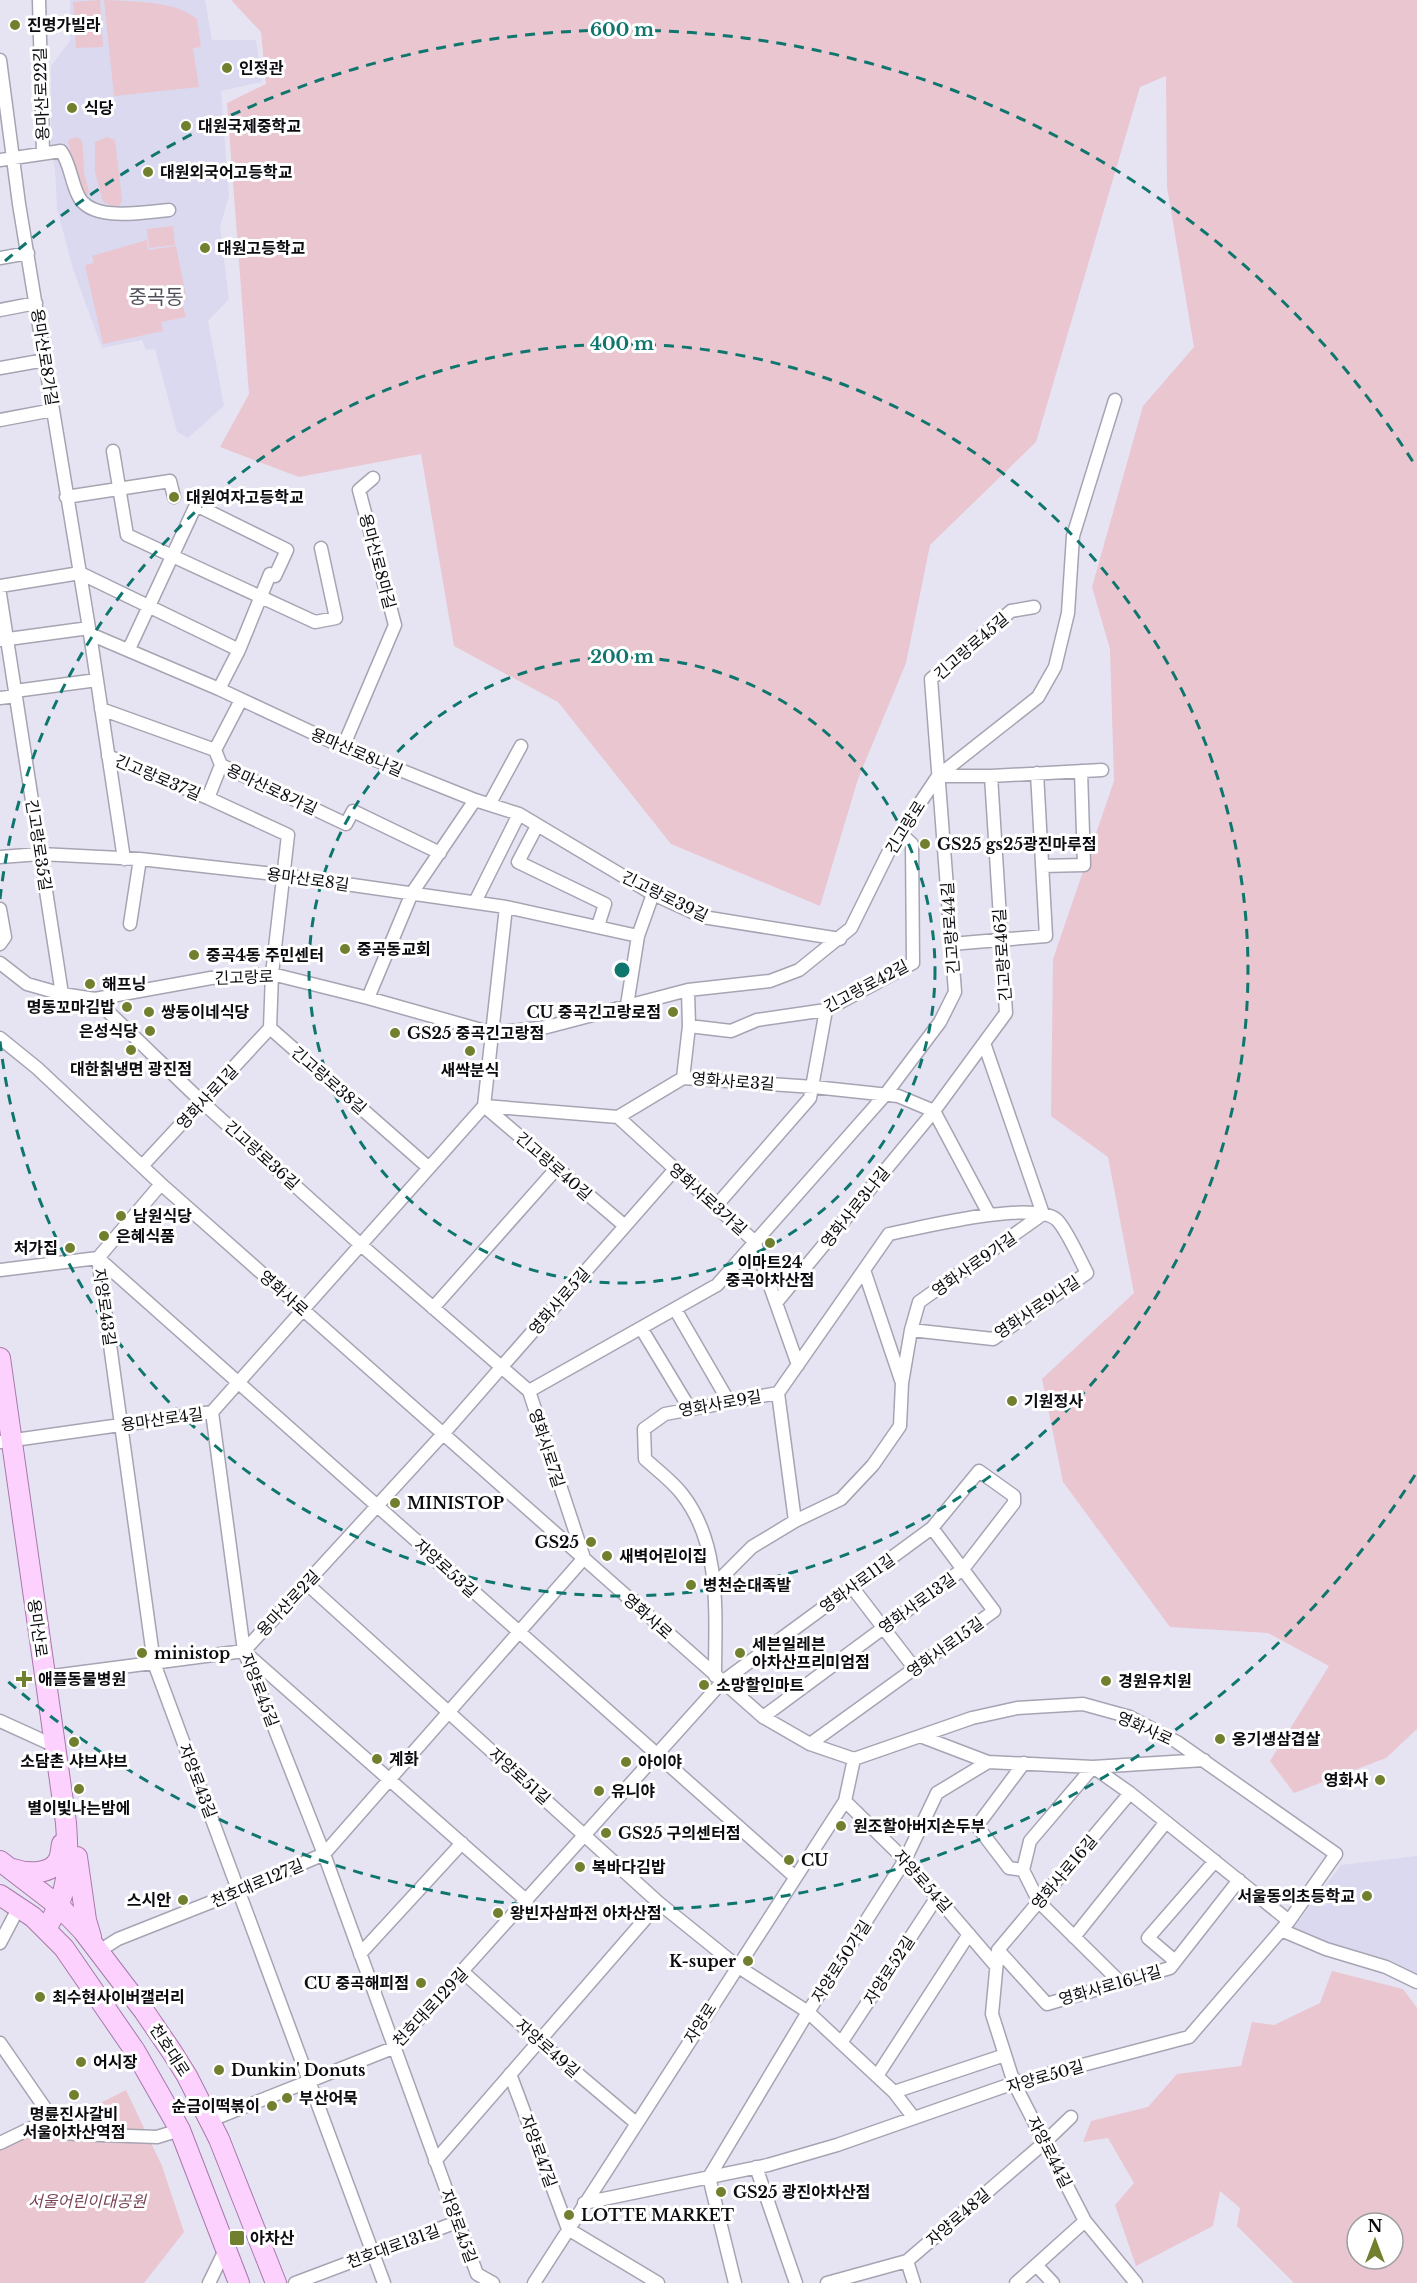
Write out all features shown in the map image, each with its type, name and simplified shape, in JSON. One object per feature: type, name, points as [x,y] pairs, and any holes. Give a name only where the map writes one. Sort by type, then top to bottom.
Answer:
[{"type":"main road","name":"용마산로","points":[[0,1358],[6,1441],[45,1677],[66,1823],[68,1864],[60,1907],[46,1929]]},
{"type":"main road","points":[[5,1864],[30,1872],[52,1867],[60,1857],[66,1823]]},
{"type":"main road","points":[[66,1823],[76,1850],[86,1920],[96,1947]]},
{"type":"main road","name":"천호대로","points":[[5,1864],[60,1907],[96,1947],[172,2052],[211,2120],[276,2283]]},
{"type":"main road","name":"천호대로","points":[[0,1894],[46,1929],[74,1962],[109,2011],[153,2081],[180,2130],[239,2283]]},
{"type":"street","name":"용마산로22길","points":[[39,0],[43,153]]},
{"type":"street","name":"용마산로22길","points":[[0,60],[6,159],[58,150],[63,152],[78,196],[91,208],[105,213],[126,214],[169,210]]},
{"type":"street","name":"용마산로8가길","points":[[6,159],[28,253],[66,498],[90,631],[124,859]]},
{"type":"street","points":[[0,258],[28,253]]},
{"type":"street","points":[[0,309],[36,303]]},
{"type":"street","points":[[0,368],[45,360]]},
{"type":"street","name":"긴고랑로","points":[[0,963],[27,984],[62,994],[95,999],[211,978],[272,974],[492,1033],[547,1027],[688,990],[770,981],[799,970],[851,928],[900,833],[938,776],[1038,696],[1055,668],[1068,613],[1073,536],[1116,400]]},
{"type":"street","points":[[0,420],[53,410]]},
{"type":"street","points":[[113,451],[127,535],[315,622],[336,618],[321,548]]},
{"type":"street","name":"용마산로8마길","points":[[343,747],[395,625],[359,490],[373,478]]},
{"type":"street","points":[[66,498],[170,481],[174,497]]},
{"type":"street","points":[[129,649],[196,505],[286,550],[275,576],[270,574],[239,650],[219,689]]},
{"type":"street","points":[[0,586],[80,573],[239,650]]},
{"type":"street","name":"긴고랑로35길","points":[[0,594],[4,640],[15,693],[62,994]]},
{"type":"street","name":"긴고랑로45길","points":[[938,776],[931,679],[1011,611],[1034,607]]},
{"type":"street","points":[[4,640],[90,631]]},
{"type":"street","name":"용마산로8나길","points":[[90,631],[343,747],[475,800]]},
{"type":"street","points":[[0,698],[15,693],[97,680]]},
{"type":"street","points":[[215,750],[241,700]]},
{"type":"street","name":"용마산로8가길","points":[[101,708],[215,750],[221,765],[346,824],[353,811],[440,853]]},
{"type":"street","points":[[490,803],[521,746]]},
{"type":"street","name":"긴고랑로37길","points":[[108,756],[288,835],[272,974]]},
{"type":"street","name":"긴고랑로37길","points":[[208,798],[221,765]]},
{"type":"street","points":[[938,776],[991,776],[1102,770]]},
{"type":"street","points":[[1042,866],[1084,865],[1081,771]]},
{"type":"street","points":[[951,944],[1046,936],[1037,773]]},
{"type":"street","name":"긴고랑로44길","points":[[885,1095],[940,1022],[955,992],[938,776]]},
{"type":"street","name":"긴고랑로46길","points":[[934,1111],[1006,1013],[991,776]]},
{"type":"street","points":[[368,998],[412,893],[475,800]]},
{"type":"street","name":"긴고랑로39길","points":[[475,800],[519,814],[653,894],[703,917],[840,939]]},
{"type":"street","points":[[475,902],[519,814]]},
{"type":"street","points":[[537,826],[518,862],[605,904],[597,926]]},
{"type":"street","name":"긴고랑로42길","points":[[689,1026],[731,1031],[757,1020],[826,1010],[913,963],[912,844],[900,833]]},
{"type":"street","name":"용마산로8길","points":[[0,857],[40,854],[140,859],[283,875],[506,907],[638,936]]},
{"type":"street","points":[[130,924],[140,859]]},
{"type":"street","points":[[627,1005],[638,936],[653,894]]},
{"type":"street","points":[[304,1310],[484,1106],[506,907]]},
{"type":"street","points":[[0,909],[5,937],[0,944]]},
{"type":"street","points":[[270,1028],[272,974]]},
{"type":"street","points":[[683,1078],[689,1026],[688,990]]},
{"type":"street","name":"긴고랑로36길","points":[[95,999],[202,1102],[361,1245],[529,1391]]},
{"type":"street","points":[[716,1206],[810,1098],[814,1087],[826,1010]]},
{"type":"street","name":"영화사로1길","points":[[143,1165],[270,1028]]},
{"type":"street","name":"긴고랑로38길","points":[[270,1028],[429,1168]]},
{"type":"street","name":"영화사로","points":[[0,1038],[143,1165],[161,1184],[763,1717],[810,1744],[854,1759],[972,1718],[1017,1708],[1083,1704],[1130,1717],[1178,1742],[1336,1854],[1285,1925]]},
{"type":"street","points":[[984,1043],[1043,1214]]},
{"type":"street","name":"영화사로3길","points":[[618,1117],[683,1078],[814,1087],[898,1096],[934,1111]]},
{"type":"street","name":"영화사로7길","points":[[584,1558],[529,1391],[717,1285],[885,1095]]},
{"type":"street","points":[[484,1106],[618,1117]]},
{"type":"street","name":"긴고랑로40길","points":[[484,1106],[625,1226]]},
{"type":"street","points":[[934,1111],[989,1214]]},
{"type":"street","name":"영화사로3나길","points":[[776,1303],[934,1111]]},
{"type":"street","name":"영화사로3가길","points":[[618,1117],[754,1241],[798,1365]]},
{"type":"street","points":[[433,1308],[557,1168]]},
{"type":"street","name":"영화사로5길","points":[[443,1434],[675,1169]]},
{"type":"street","points":[[0,1270],[98,1258],[161,1184]]},
{"type":"street","name":"영화사로9길","points":[[718,1679],[715,1584],[702,1530],[682,1493],[645,1459],[644,1429],[664,1414],[778,1393],[889,1234],[989,1214],[1043,1214]]},
{"type":"street","name":"영화사로9가길","points":[[715,1584],[752,1546],[841,1498],[873,1464],[900,1426],[902,1383],[911,1330],[919,1302],[1043,1214]]},
{"type":"street","name":"영화사로9나길","points":[[911,1330],[993,1339],[1087,1273],[1057,1220],[1043,1214]]},
{"type":"street","name":"자양로53길","points":[[98,1258],[794,1876]]},
{"type":"street","name":"자양로43길","points":[[98,1258],[154,1663],[384,2283]]},
{"type":"street","points":[[864,1270],[902,1383]]},
{"type":"street","points":[[675,1309],[729,1402]]},
{"type":"street","name":"용마산로4길","points":[[6,1441],[212,1412],[304,1310]]},
{"type":"street","points":[[641,1328],[690,1409]]},
{"type":"street","points":[[778,1393],[795,1521]]},
{"type":"street","name":"자양로45길","points":[[212,1412],[244,1651],[324,1854],[477,2274],[493,2283]]},
{"type":"street","name":"용마산로2길","points":[[45,1677],[244,1651],[443,1434]]},
{"type":"street","name":"영화사로11길","points":[[718,1679],[852,1587],[932,1528],[979,1471]]},
{"type":"street","name":"영화사로13길","points":[[763,1717],[963,1569],[1014,1503],[1014,1496],[979,1471]]},
{"type":"street","name":"영화사로15길","points":[[810,1744],[994,1611],[932,1528]]},
{"type":"street","name":"천호대로127길","points":[[96,1947],[239,1891],[324,1854],[584,1558]]},
{"type":"street","name":"자양로51길","points":[[306,1583],[659,1903],[737,1966]]},
{"type":"street","points":[[852,1587],[915,1669]]},
{"type":"street","points":[[244,1651],[527,1901]]},
{"type":"street","name":"천호대로129길","points":[[211,2120],[393,2048],[586,1836],[657,1755],[718,1679]]},
{"type":"street","points":[[0,1721],[55,1746]]},
{"type":"street","points":[[920,1736],[988,1762],[1093,1767],[1204,1760]]},
{"type":"street","name":"자양로","points":[[534,2283],[794,1876],[845,1801],[854,1759]]},
{"type":"street","name":"자양로50가길","points":[[708,2177],[808,2012],[905,1860],[937,1793],[988,1762]]},
{"type":"street","name":"영화사로16길","points":[[1023,1870],[1009,1868],[977,1826],[1024,1764]]},
{"type":"street","points":[[1093,1767],[1130,1793],[1239,1880],[1285,1925],[1326,1949],[1386,1967],[1417,1982]]},
{"type":"street","points":[[1093,1767],[1030,1841],[1023,1870],[1039,1902],[1120,1982]]},
{"type":"street","name":"영화사로16길","points":[[998,1950],[1130,1793]]},
{"type":"street","name":"자양로54길","points":[[845,1801],[905,1860],[996,1966]]},
{"type":"street","points":[[1074,1937],[1166,1822]]},
{"type":"street","points":[[360,1954],[462,1843]]},
{"type":"street","points":[[1175,1961],[1148,1938],[1215,1861]]},
{"type":"street","name":"영화사로16나길","points":[[998,1950],[1047,2004],[1170,1968],[1239,1880]]},
{"type":"street","name":"자양로52길","points":[[841,2043],[937,1897]]},
{"type":"street","points":[[435,2161],[659,1903]]},
{"type":"street","points":[[0,1943],[19,1907]]},
{"type":"street","name":"자양로50길","points":[[584,2203],[756,2168],[837,2145],[1014,2083],[1189,2037],[1285,1925]]},
{"type":"street","points":[[877,2076],[969,1934]]},
{"type":"street","points":[[998,1950],[992,2014],[1014,2083]]},
{"type":"street","points":[[737,1966],[808,2012],[894,2092],[914,2118]]},
{"type":"street","name":"자양로49길","points":[[463,1972],[538,2041],[636,2124]]},
{"type":"street","points":[[0,2043],[61,2129],[75,2134],[157,2137],[180,2130]]},
{"type":"street","points":[[894,2092],[1005,2055]]},
{"type":"street","name":"자양로47길","points":[[510,2074],[568,2229]]},
{"type":"street","name":"자양로44길","points":[[1014,2083],[1085,2221],[1136,2283]]},
{"type":"street","name":"자양로48길","points":[[827,2283],[907,2261],[1071,2117]]},
{"type":"street","points":[[0,2144],[52,2118]]},
{"type":"street","points":[[756,2168],[796,2283]]},
{"type":"street","points":[[708,2177],[735,2283]]},
{"type":"street","points":[[1016,2283],[1085,2221]]},
{"type":"street","name":"천호대로131길","points":[[295,2283],[458,2222]]},
{"type":"street","points":[[568,2229],[658,2283]]},
{"type":"street","points":[[209,2283],[226,2248]]},
{"type":"street","points":[[907,2261],[914,2283]]},
{"type":"street","points":[[1037,2266],[1053,2283]]},
{"type":"shaded area","points":[[70,0],[205,0],[212,40],[256,40],[262,82],[221,91],[229,196],[220,227],[229,299],[208,321],[224,406],[188,438],[177,432],[155,349],[146,350],[142,340],[102,348],[73,269],[57,209],[51,145],[51,66],[70,41]]},
{"type":"shaded area","name":"서울동의초등학교","points":[[1417,1856],[1417,1975],[1390,1960],[1324,1941],[1294,1927],[1341,1865]]},
{"type":"green space","points":[[100,0],[103,47],[76,48],[73,2]]},
{"type":"green space","points":[[104,0],[165,5],[177,8],[197,19],[201,47],[193,48],[199,87],[114,96]]},
{"type":"green space","points":[[231,0],[1417,0],[1417,1729],[1386,1758],[1294,1793],[1270,1761],[1329,1666],[1268,1633],[1170,1627],[1063,1482],[1042,1379],[1134,1293],[1108,1157],[1051,1116],[1053,959],[1114,781],[1110,649],[1092,587],[1143,406],[1194,347],[1167,187],[1166,76],[1140,87],[1036,442],[930,545],[906,663],[858,779],[820,906],[671,844],[558,702],[454,646],[421,454],[299,477],[220,447],[249,394],[227,103],[266,84],[261,32]]},
{"type":"green space","points":[[77,137],[82,141],[88,195],[76,178],[68,142]]},
{"type":"green space","points":[[107,137],[115,140],[122,200],[118,208],[103,202],[95,172],[95,142]]},
{"type":"green space","points":[[173,226],[175,245],[149,248],[147,229]]},
{"type":"green space","points":[[147,240],[148,250],[176,246],[187,300],[182,302],[186,317],[161,322],[163,331],[103,344],[85,265],[94,263],[92,256]]},
{"type":"green space","points":[[1332,1971],[1403,1989],[1417,2008],[1417,2283],[1294,2283],[1237,2226],[1240,2208],[1220,2191],[1213,2226],[1136,2266],[1115,2205],[1134,2183],[1108,2138],[1083,2142],[1091,2121],[1148,2107],[1177,2074],[1241,2066],[1252,2022],[1274,2025],[1320,2003]]},
{"type":"green space","name":"서울어린이대공원","points":[[126,2090],[162,2166],[184,2232],[144,2283],[0,2283],[0,2147],[50,2122],[54,2127]]},
{"type":"place","name":"진명가빌라","points":[[15,25]]},
{"type":"place","name":"인정관","points":[[227,68]]},
{"type":"place","name":"식당","points":[[72,108]]},
{"type":"place","name":"대원국제중학교","points":[[186,126]]},
{"type":"place","name":"대원외국어고등학교","points":[[148,172]]},
{"type":"place","name":"대원고등학교","points":[[205,248]]},
{"type":"place","name":"대원여자고등학교","points":[[174,497]]},
{"type":"place","name":"GS25 gs25광진마루점","points":[[925,844]]},
{"type":"place","name":"중곡동교회","points":[[345,949]]},
{"type":"place","name":"중곡4동 주민센터","points":[[194,955]]},
{"type":"place","name":"해프닝","points":[[90,984]]},
{"type":"place","name":"명동꼬마김밥","points":[[127,1007]]},
{"type":"place","name":"쌍둥이네식당","points":[[149,1012]]},
{"type":"place","name":"CU 중곡긴고랑로점","points":[[673,1012]]},
{"type":"place","name":"은성식당","points":[[150,1031]]},
{"type":"place","name":"GS25 중곡긴고랑점","points":[[395,1033]]},
{"type":"place","name":"대한칡냉면 광진점","points":[[131,1050]]},
{"type":"place","name":"새싹분식","points":[[470,1051]]},
{"type":"place","name":"남원식당","points":[[121,1216]]},
{"type":"place","name":"은혜식품","points":[[104,1236]]},
{"type":"place","name":"이마트24 중곡아차산점","points":[[770,1243]]},
{"type":"place","name":"처가집","points":[[70,1248]]},
{"type":"place","name":"기원정사","points":[[1012,1401]]},
{"type":"place","name":"MINISTOP","points":[[395,1503]]},
{"type":"place","name":"GS25","points":[[591,1542]]},
{"type":"place","name":"새벽어린이집","points":[[607,1556]]},
{"type":"place","name":"병천순대족발","points":[[691,1585]]},
{"type":"place","name":"ministop","points":[[142,1653]]},
{"type":"place","name":"세븐일레븐 아차산프리미엄점","points":[[740,1653]]},
{"type":"place","name":"애플동물병원","points":[[24,1679]]},
{"type":"place","name":"경원유치원","points":[[1106,1681]]},
{"type":"place","name":"소망할인마트","points":[[704,1685]]},
{"type":"place","name":"옹기생삼겹살","points":[[1220,1739]]},
{"type":"place","name":"소담촌 샤브샤브","points":[[74,1742]]},
{"type":"place","name":"계화","points":[[377,1759]]},
{"type":"place","name":"아이야","points":[[626,1762]]},
{"type":"place","name":"영화사","points":[[1380,1780]]},
{"type":"place","name":"별이빛나는밤에","points":[[79,1789]]},
{"type":"place","name":"유니야","points":[[599,1791]]},
{"type":"place","name":"원조할아버지손두부","points":[[841,1826]]},
{"type":"place","name":"GS25 구의센터점","points":[[606,1833]]},
{"type":"place","name":"CU","points":[[789,1860]]},
{"type":"place","name":"복바다김밥","points":[[580,1867]]},
{"type":"place","name":"서울동의초등학교","points":[[1367,1896]]},
{"type":"place","name":"스시안","points":[[183,1900]]},
{"type":"place","name":"왕빈자삼파전 아차산점","points":[[498,1913]]},
{"type":"place","name":"K-super","points":[[748,1961]]},
{"type":"place","name":"CU 중곡해피점","points":[[421,1983]]},
{"type":"place","name":"최수현사이버갤러리","points":[[40,1997]]},
{"type":"place","name":"어시장","points":[[81,2062]]},
{"type":"place","name":"Dunkin' Donuts","points":[[219,2070]]},
{"type":"place","name":"명륜진사갈비 서울아차산역점","points":[[74,2095]]},
{"type":"place","name":"부산어묵","points":[[287,2098]]},
{"type":"place","name":"순금이떡볶이","points":[[272,2106]]},
{"type":"place","name":"GS25 광진아차산점","points":[[721,2192]]},
{"type":"place","name":"LOTTE MARKET","points":[[569,2215]]},
{"type":"place","name":"아차산","points":[[237,2238]]},
{"type":"district","name":"중곡동","points":[[156,297]]}]
